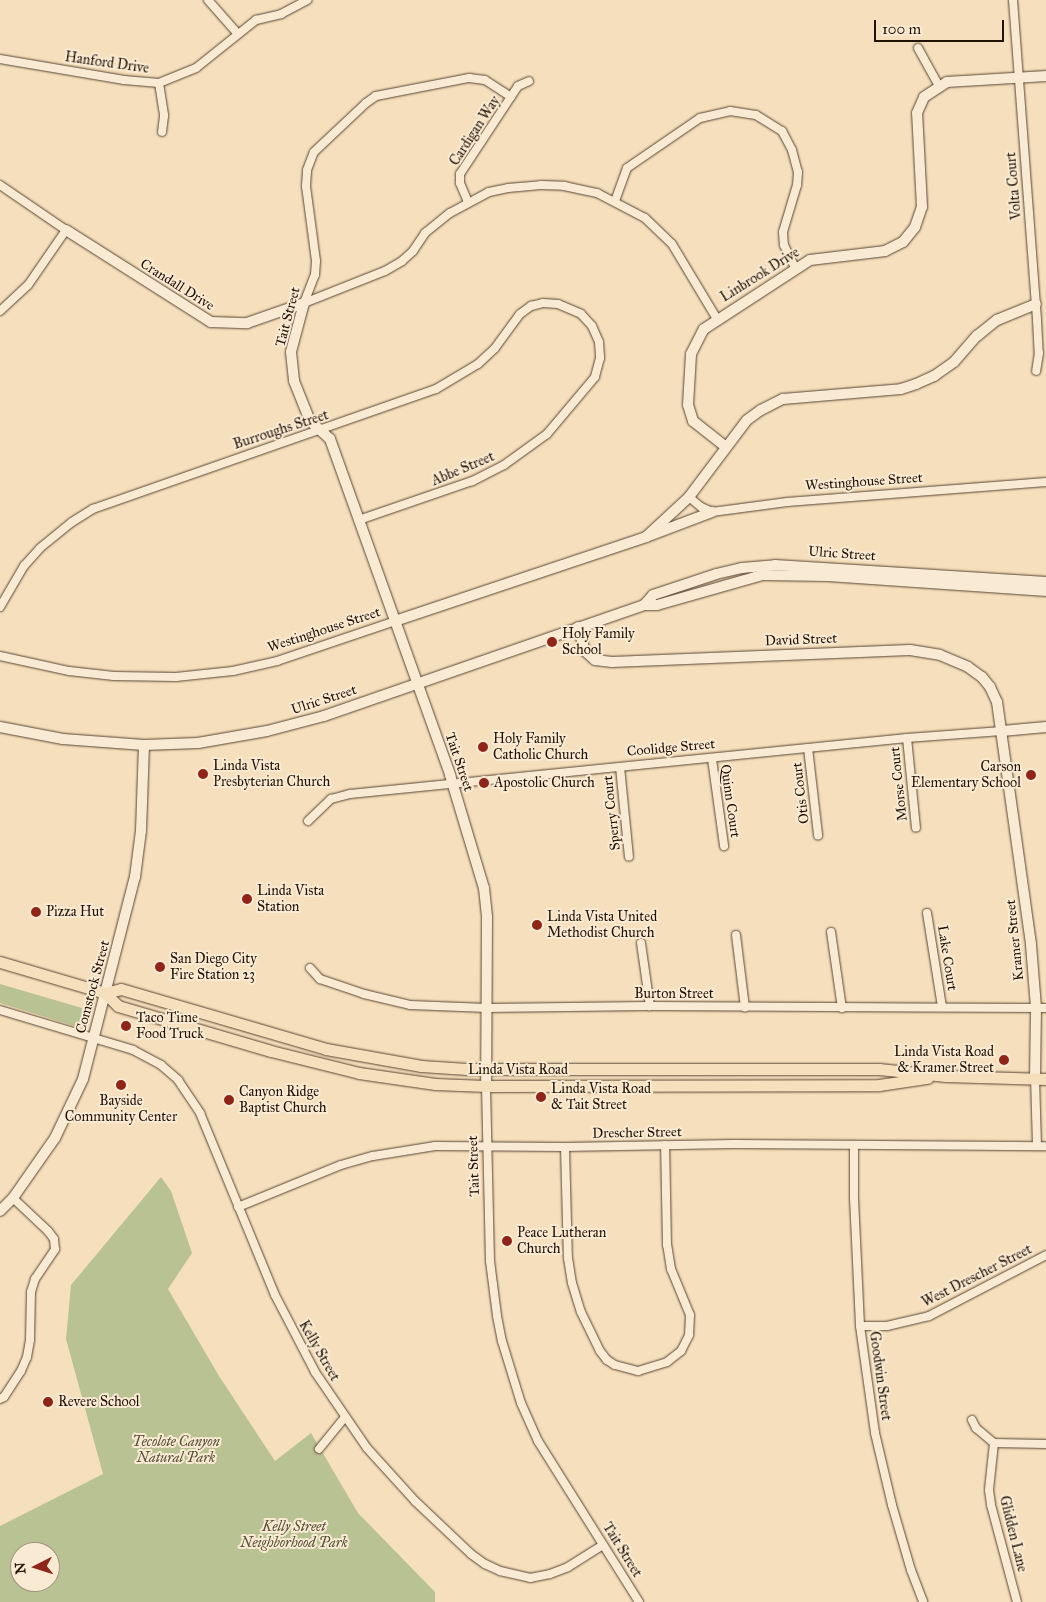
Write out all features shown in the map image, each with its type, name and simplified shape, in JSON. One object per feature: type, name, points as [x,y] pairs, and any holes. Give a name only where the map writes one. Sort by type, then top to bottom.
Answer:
[{"type":"main road","name":"Linda Vista Road","points":[[0,962],[105,993],[118,1006],[320,1064],[410,1081],[486,1086],[879,1085],[946,1076]]},
{"type":"main road","name":"Linda Vista Road","points":[[105,993],[121,989],[282,1037],[364,1057],[421,1066],[486,1069],[880,1069],[946,1076],[1040,1079]]},
{"type":"street","points":[[208,0],[238,34]]},
{"type":"street","name":"Hanford Drive","points":[[0,59],[124,80],[159,83],[196,68],[256,20],[281,14],[306,0]]},
{"type":"street","name":"Volta Court","points":[[1013,0],[1018,78],[1041,304],[1039,353],[1036,371]]},
{"type":"street","points":[[918,48],[939,86],[947,82],[1046,76]]},
{"type":"street","name":"Tait Street","points":[[511,98],[485,80],[469,78],[376,96],[366,103],[314,152],[307,170],[306,186],[316,260],[315,276],[304,303],[291,352],[292,367],[294,381],[310,421],[330,439],[453,785],[484,888],[487,918],[486,1086],[490,1261],[496,1316],[502,1341],[521,1403],[538,1441],[639,1602]]},
{"type":"street","name":"Cardigan Way","points":[[468,202],[460,183],[460,174],[518,86],[528,81]]},
{"type":"street","points":[[159,83],[164,116],[162,132]]},
{"type":"street","name":"Linbrook Drive","points":[[726,447],[693,421],[688,405],[691,354],[704,329],[795,268],[817,258],[886,251],[903,242],[915,227],[922,207],[917,113],[924,97],[939,86]]},
{"type":"street","points":[[615,201],[627,168],[700,118],[730,111],[756,115],[782,131],[792,150],[798,172],[797,185],[783,232],[784,245],[795,268]]},
{"type":"street","name":"Crandall Drive","points":[[0,185],[66,230],[211,322],[247,323],[304,303],[385,271],[402,262],[413,251],[425,233],[468,202],[488,192],[541,185],[564,186],[597,193],[645,218],[672,244],[717,319]]},
{"type":"street","points":[[0,311],[28,285],[66,230]]},
{"type":"street","name":"Burroughs Street","points":[[0,607],[24,566],[40,548],[72,522],[94,509],[436,389],[478,364],[495,348],[520,314],[531,306],[543,303],[558,304],[581,314]]},
{"type":"street","points":[[646,537],[689,497],[747,420],[761,410],[783,399],[901,389],[934,376],[954,362],[977,336],[997,320],[1041,304]]},
{"type":"street","name":"Abbe Street","points":[[359,520],[472,481],[504,465],[547,434],[595,376],[600,358],[599,342],[592,326],[581,314]]},
{"type":"street","name":"Westinghouse Street","points":[[0,656],[68,671],[101,675],[176,677],[233,671],[277,661],[646,537],[712,512],[787,502],[1046,482]]},
{"type":"street","points":[[689,497],[701,507],[712,512]]},
{"type":"street","name":"Ulric Street","points":[[644,605],[653,595],[716,574],[742,568],[776,565],[1046,582]]},
{"type":"street","name":"Ulric Street","points":[[0,727],[69,740],[144,745],[198,742],[267,731],[324,716],[644,605],[658,605],[762,575],[781,574],[1046,592]]},
{"type":"street","name":"David Street","points":[[578,627],[585,651],[595,660],[612,662],[910,650],[940,655],[968,667],[982,677],[990,687],[997,702],[1002,731]]},
{"type":"street","name":"Coolidge Street","points":[[308,821],[331,799],[350,794],[907,738],[1046,727]]},
{"type":"street","name":"Kramer Street","points":[[1002,731],[1041,1008],[1037,1146]]},
{"type":"street","name":"Morse Court","points":[[907,738],[916,828]]},
{"type":"street","name":"Comstock Street","points":[[0,1211],[13,1198],[39,1164],[69,1112],[83,1079],[127,911],[138,861],[144,745]]},
{"type":"street","name":"Otis Court","points":[[808,748],[818,836]]},
{"type":"street","name":"Quinn Court","points":[[712,759],[724,846]]},
{"type":"street","name":"Sperry Court","points":[[620,767],[629,857]]},
{"type":"street","name":"Lake Court","points":[[927,913],[942,1007]]},
{"type":"street","points":[[831,932],[842,1008]]},
{"type":"street","points":[[736,935],[745,1007]]},
{"type":"street","points":[[641,943],[650,1006]]},
{"type":"street","name":"Burton Street","points":[[310,968],[320,979],[364,994],[410,1004],[487,1008],[650,1006],[1041,1008]]},
{"type":"street","name":"Kelly Street","points":[[0,1010],[133,1050],[162,1065],[178,1080],[200,1113],[238,1207],[294,1335],[345,1417],[367,1448],[409,1495],[486,1564],[512,1575],[530,1578],[550,1574],[568,1567],[603,1545]]},
{"type":"street","points":[[565,1147],[568,1258],[572,1283],[581,1312],[600,1351],[607,1360],[615,1365],[638,1371],[667,1362],[681,1351],[689,1334],[690,1315],[671,1269],[667,1245],[665,1145]]},
{"type":"street","name":"Drescher Street","points":[[238,1207],[341,1165],[373,1156],[435,1146],[1046,1146]]},
{"type":"street","name":"Goodwin Street","points":[[854,1146],[854,1198],[860,1326],[876,1433],[892,1506],[911,1570],[923,1602]]},
{"type":"street","points":[[0,1399],[4,1397],[21,1371],[27,1357],[30,1340],[31,1292],[35,1279],[55,1249],[54,1238],[13,1198]]},
{"type":"street","name":"West Drescher Street","points":[[860,1326],[887,1326],[929,1316],[1046,1255]]},
{"type":"street","points":[[319,1449],[345,1417]]},
{"type":"street","points":[[972,1420],[976,1428],[994,1443],[1046,1444]]},
{"type":"street","name":"Glidden Lane","points":[[994,1443],[989,1490],[991,1505],[1018,1602]]},
{"type":"green space","points":[[0,984],[82,1008],[84,1019],[78,1027],[0,1003]]},
{"type":"green space","name":"Tecolote Canyon Natural Park","points":[[161,1177],[171,1191],[192,1253],[168,1289],[219,1376],[275,1461],[311,1433],[358,1513],[435,1592],[435,1602],[0,1602],[0,1526],[103,1474],[66,1339],[71,1285]]},
{"type":"place","name":"Holy Family School","points":[[552,642]]},
{"type":"place","name":"Holy Family Catholic Church","points":[[483,747]]},
{"type":"place","name":"Linda Vista Presbyterian Church","points":[[203,774]]},
{"type":"place","name":"Carson Elementary School","points":[[1031,775]]},
{"type":"place","name":"Apostolic Church","points":[[484,783]]},
{"type":"place","name":"Linda Vista Station","points":[[247,899]]},
{"type":"place","name":"Pizza Hut","points":[[36,912]]},
{"type":"place","name":"Linda Vista United Methodist Church","points":[[537,925]]},
{"type":"place","name":"San Diego City Fire Station 23","points":[[160,967]]},
{"type":"place","name":"Taco Time Food Truck","points":[[126,1026]]},
{"type":"place","name":"Linda Vista Road & Kramer Street","points":[[1004,1060]]},
{"type":"place","name":"Bayside Community Center","points":[[121,1085]]},
{"type":"place","name":"Linda Vista Road & Tait Street","points":[[541,1097]]},
{"type":"place","name":"Canyon Ridge Baptist Church","points":[[229,1100]]},
{"type":"place","name":"Peace Lutheran Church","points":[[507,1241]]},
{"type":"place","name":"Revere School","points":[[48,1402]]},
{"type":"park label","name":"Kelly Street Neighborhood Park","points":[[294,1535]]}]
